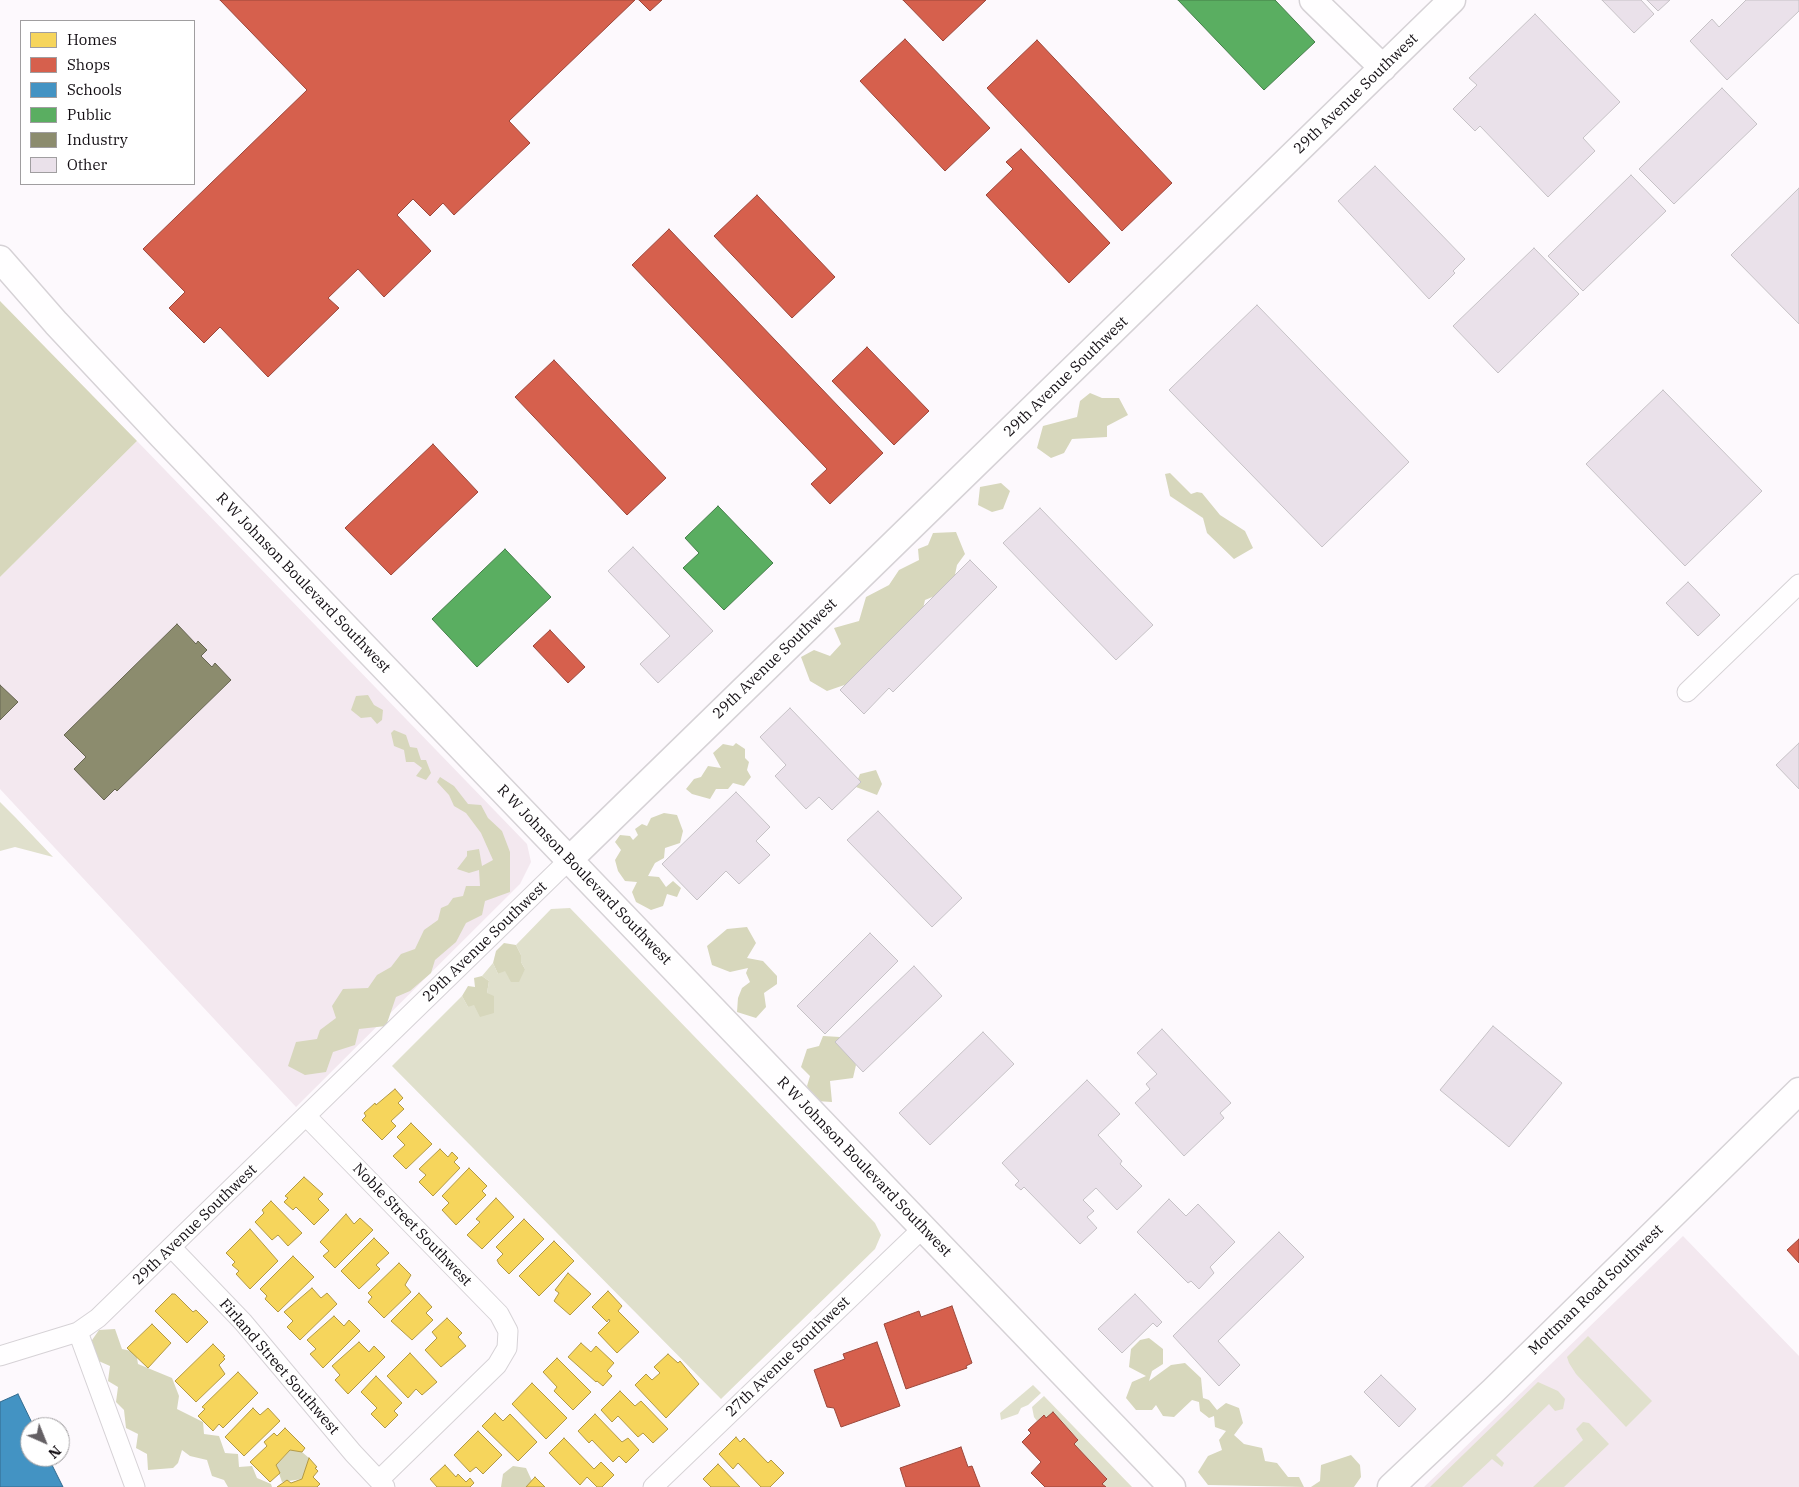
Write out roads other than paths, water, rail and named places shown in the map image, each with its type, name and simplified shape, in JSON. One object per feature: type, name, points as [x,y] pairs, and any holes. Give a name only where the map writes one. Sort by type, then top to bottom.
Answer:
[{"type":"street","points":[[1313,0],[1383,68]]},
{"type":"street","name":"29th Avenue Southwest","points":[[0,1356],[78,1332],[98,1318],[307,1117],[1452,0]]},
{"type":"street","name":"R W Johnson Boulevard Southwest","points":[[0,258],[56,323],[169,442],[1172,1487]]},
{"type":"street","points":[[1687,692],[1799,584]]},
{"type":"street","name":"Mottman Road Southwest","points":[[1390,1487],[1493,1391],[1799,1091]]},
{"type":"street","name":"Noble Street Southwest","points":[[307,1117],[499,1314],[508,1331],[506,1348],[497,1365],[382,1484]]},
{"type":"street","name":"27th Avenue Southwest","points":[[658,1485],[923,1228]]},
{"type":"street","name":"Firland Street Southwest","points":[[172,1248],[273,1356],[353,1453],[382,1484]]},
{"type":"street","points":[[78,1332],[135,1487]]}]
